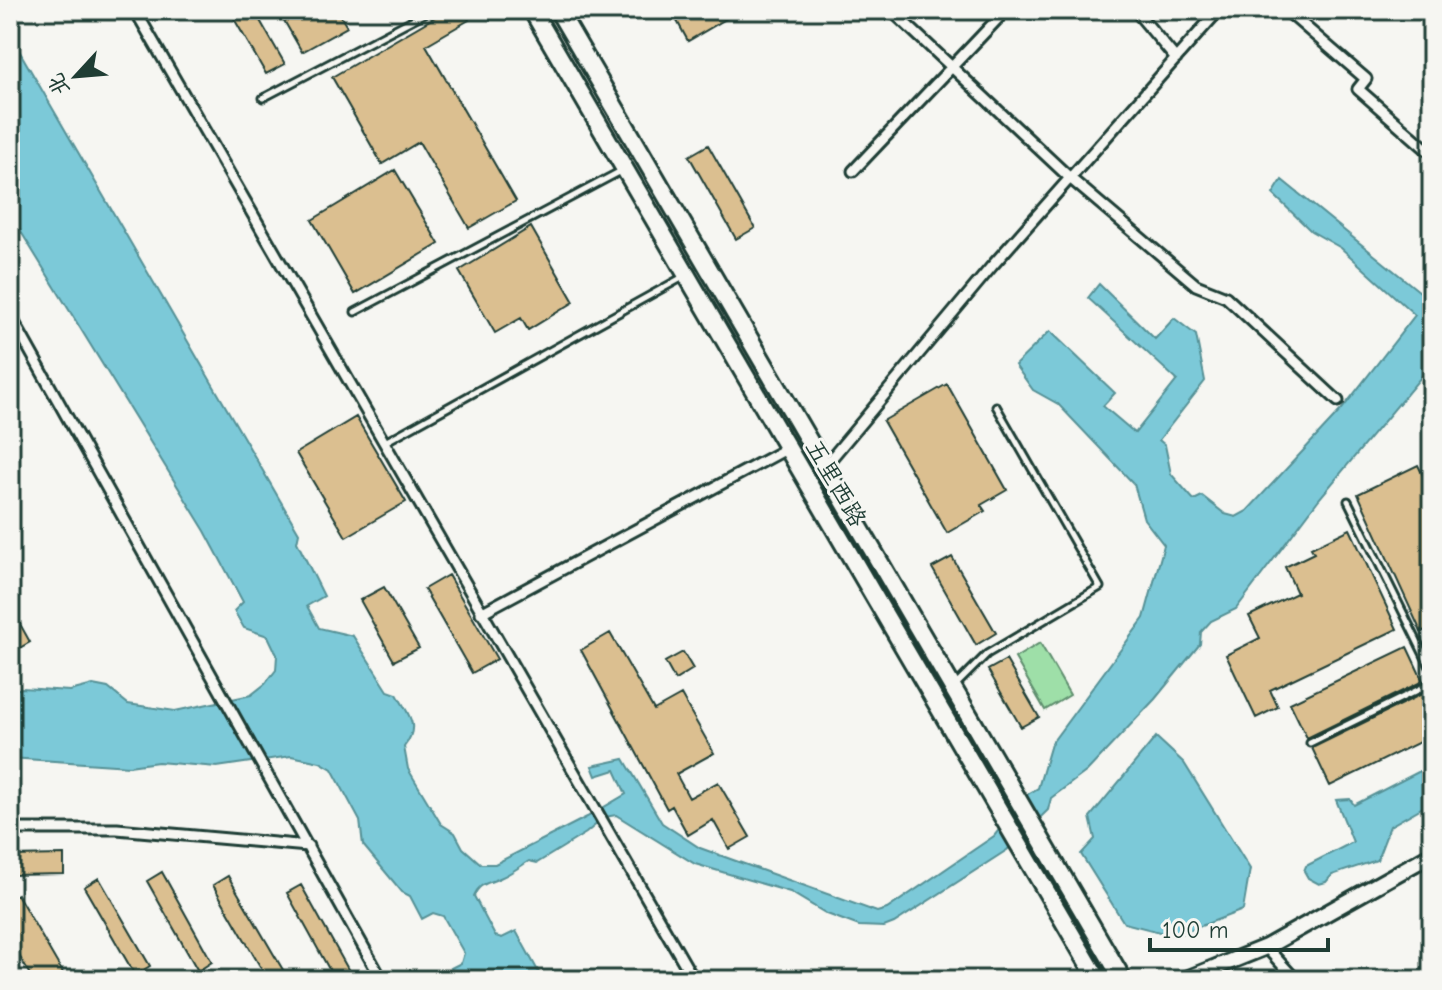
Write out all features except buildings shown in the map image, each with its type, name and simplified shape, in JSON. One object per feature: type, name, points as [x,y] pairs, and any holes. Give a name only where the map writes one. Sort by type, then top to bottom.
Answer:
[{"type":"main road","name":"五里西路","points":[[532,10],[1098,980]]},
{"type":"main road","name":"五里西路","points":[[558,10],[1123,980]]},
{"type":"main road","points":[[1184,980],[1266,947],[1432,854]]},
{"type":"street","points":[[135,10],[694,980]]},
{"type":"street","points":[[891,10],[1070,178],[1196,285],[1226,297],[1338,401]]},
{"type":"street","points":[[853,171],[1006,10]]},
{"type":"street","points":[[1135,10],[1176,59]]},
{"type":"street","points":[[825,466],[992,266],[1219,10]]},
{"type":"street","points":[[1286,10],[1366,79],[1358,89],[1432,154]]},
{"type":"street","points":[[10,315],[382,980]]},
{"type":"street","points":[[481,613],[788,448]]},
{"type":"street","points":[[10,829],[117,829],[308,846]]},
{"type":"street","points":[[1266,947],[1296,980]]},
{"type":"lane","points":[[263,98],[431,10]]},
{"type":"lane","points":[[355,312],[625,169]]},
{"type":"lane","points":[[385,442],[687,275]]},
{"type":"lane","points":[[953,688],[987,654],[1100,587],[996,406]]},
{"type":"lane","points":[[1348,501],[1432,671]]},
{"type":"lane","points":[[1310,743],[1432,683]]},
{"type":"green space","points":[[1040,643],[1070,695],[1045,710],[1015,658]]},
{"type":"water","points":[[10,35],[299,533],[297,542],[324,596],[307,606],[319,628],[353,636],[388,691],[397,694],[412,726],[404,747],[408,769],[441,824],[455,833],[463,848],[481,864],[495,864],[626,794],[615,770],[596,776],[592,766],[624,759],[662,823],[700,848],[877,912],[887,909],[994,836],[1028,794],[1038,788],[1051,744],[1144,618],[1164,545],[1144,519],[1134,484],[1058,404],[1033,390],[1015,365],[1050,331],[1115,393],[1103,406],[1135,433],[1177,380],[1088,298],[1099,284],[1155,339],[1174,318],[1196,335],[1205,381],[1159,440],[1165,445],[1171,474],[1194,500],[1202,496],[1225,514],[1236,517],[1247,511],[1342,409],[1415,315],[1341,248],[1311,231],[1273,194],[1282,180],[1420,292],[1432,285],[1432,364],[1319,499],[1236,609],[1211,621],[1201,632],[1200,644],[1155,699],[1087,771],[1051,798],[1048,810],[1007,850],[894,923],[884,927],[859,926],[827,914],[790,892],[695,864],[616,815],[605,817],[586,833],[537,863],[529,861],[476,891],[474,896],[495,936],[502,938],[516,931],[543,980],[458,980],[451,968],[461,963],[464,953],[443,916],[433,913],[422,919],[410,896],[402,892],[363,845],[360,821],[332,769],[320,762],[291,756],[217,767],[158,762],[129,766],[10,758],[10,691],[22,688],[70,691],[93,685],[108,688],[128,704],[175,711],[251,695],[276,670],[277,655],[268,636],[244,628],[234,611],[243,602],[205,531],[10,214]]},
{"type":"water","points":[[1156,737],[1184,763],[1250,869],[1243,910],[1175,936],[1124,923],[1081,854],[1095,839],[1090,817]]},
{"type":"water","points":[[1432,765],[1432,802],[1390,826],[1377,860],[1332,875],[1319,884],[1308,878],[1304,871],[1306,866],[1353,842],[1336,800],[1350,799],[1354,805]]}]
